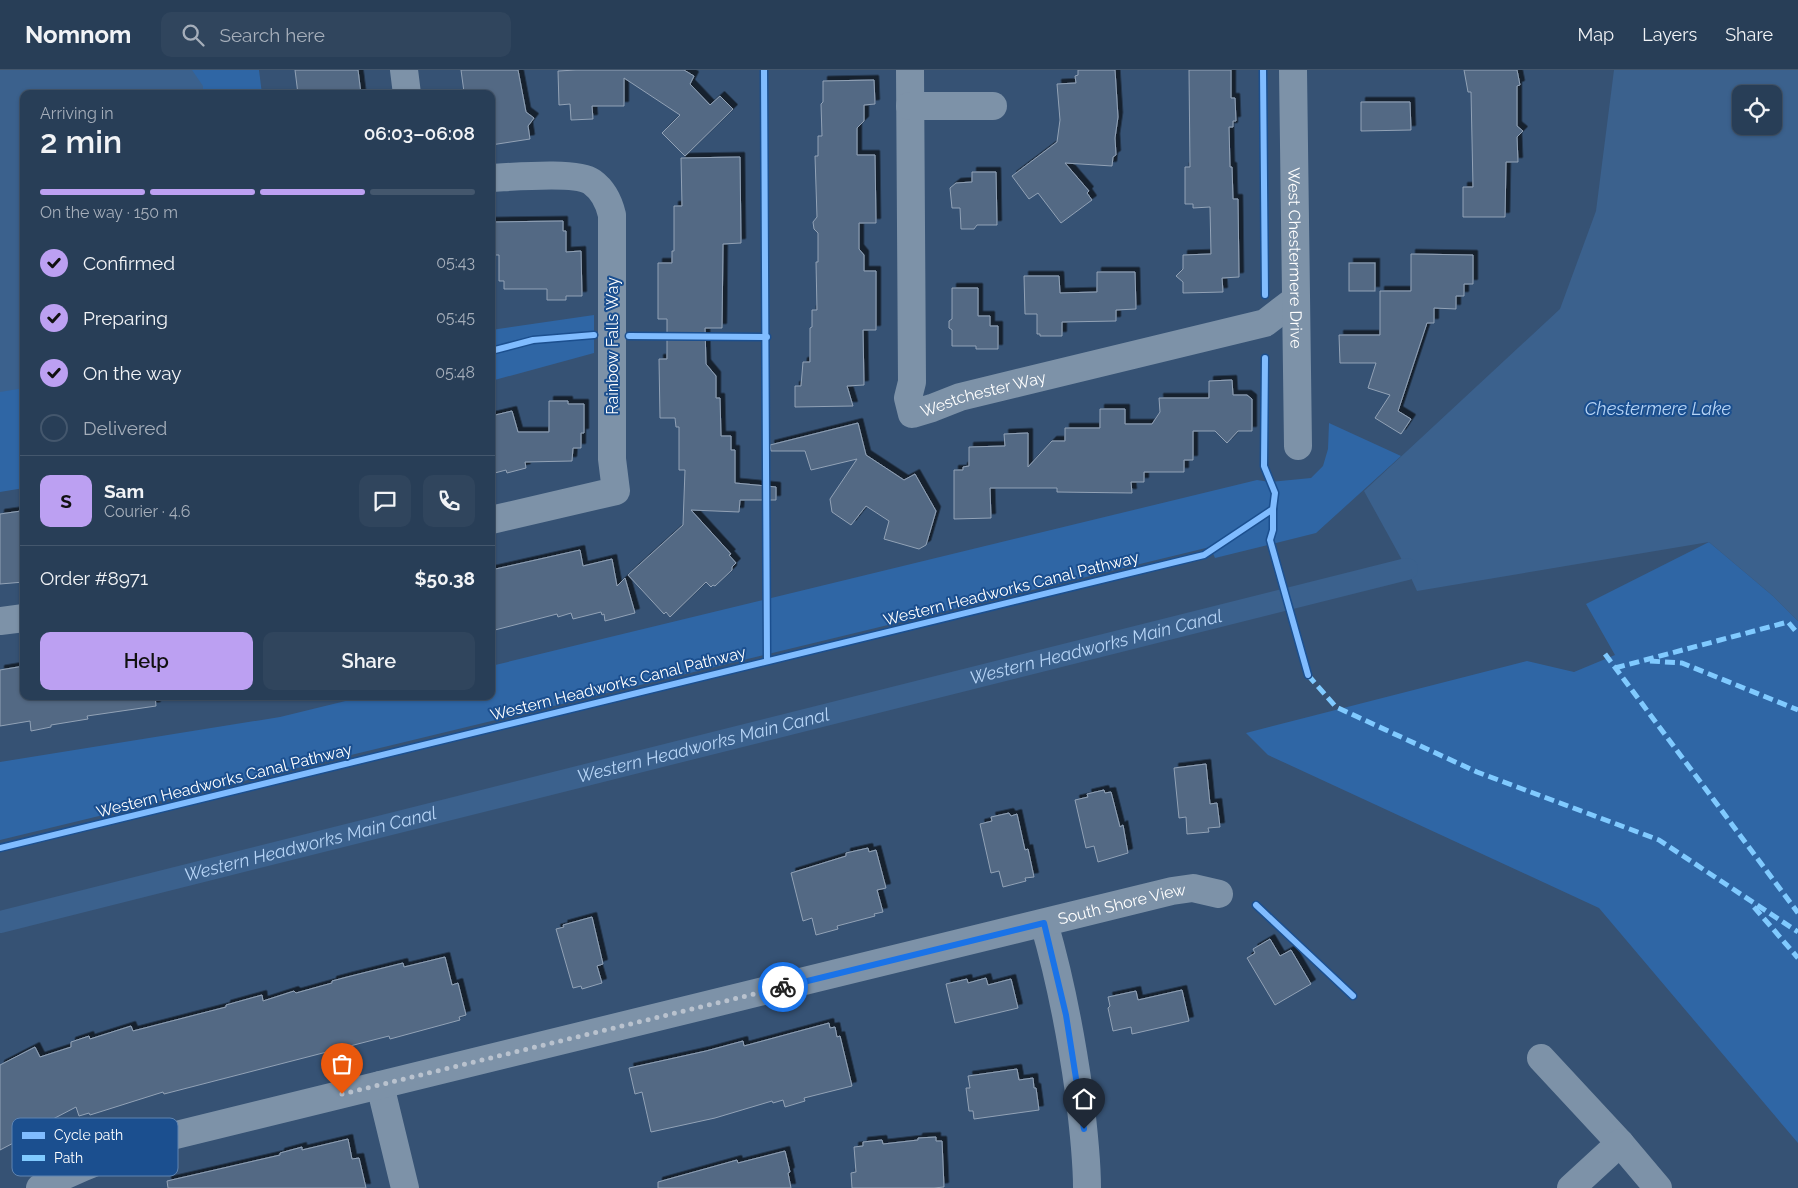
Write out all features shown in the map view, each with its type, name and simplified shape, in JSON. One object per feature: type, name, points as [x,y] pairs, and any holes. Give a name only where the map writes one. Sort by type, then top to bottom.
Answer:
[{"type":"street","points":[[404,70],[406,90]]},
{"type":"street","name":"Westchester Way","points":[[910,70],[912,382],[908,398],[912,414],[960,397],[1265,323],[1295,300]]},
{"type":"street","name":"West Chestermere Drive","points":[[1293,70],[1298,446]]},
{"type":"street","points":[[910,106],[993,106]]},
{"type":"street","name":"Rainbow Falls Way","points":[[495,178],[576,176],[591,181],[601,190],[610,205],[612,224],[612,459],[616,490],[495,519]]},
{"type":"street","points":[[0,622],[20,619]]},
{"type":"street","name":"South Shore View","points":[[178,1135],[1172,891],[1193,888],[1219,894]]},
{"type":"street","points":[[1044,923],[1074,1056],[1084,1129],[1087,1188]]},
{"type":"street","points":[[1541,1058],[1620,1143],[1658,1188]]},
{"type":"street","points":[[380,1085],[405,1188]]},
{"type":"street","points":[[1571,1188],[1620,1143]]},
{"type":"street","name":"South Shore View","points":[[40,1188],[61,1176]]},
{"type":"shaded area","points":[[0,70],[259,70],[262,90],[20,90],[20,489],[0,492]]},
{"type":"shaded area","points":[[594,315],[594,353],[495,380],[495,329]]},
{"type":"shaded area","points":[[1329,423],[1401,456],[1316,533],[1215,558],[1210,547],[0,840],[0,762],[280,717],[350,700],[495,700],[495,665],[1257,480],[1270,482],[1311,478],[1323,466],[1328,449]]},
{"type":"shaded area","points":[[1709,542],[1773,596],[1798,621],[1798,1143],[1599,908],[1268,755],[1246,733],[1527,661],[1574,672],[1615,655],[1586,604]]},
{"type":"water","points":[[0,70],[192,70],[203,86],[203,90],[20,90],[20,389],[0,392]]},
{"type":"water","name":"Chestermere Lake","points":[[1614,70],[1798,70],[1798,621],[1773,596],[1709,542],[1417,591],[1364,491],[1560,309],[1596,211]]},
{"type":"building","points":[[295,70],[358,70],[360,90],[298,90]]},
{"type":"building","points":[[461,70],[518,70],[526,112],[534,118],[528,126],[530,139],[495,144],[495,90],[464,90]]},
{"type":"building","points":[[684,70],[694,76],[690,84],[710,105],[720,96],[733,109],[685,156],[662,133],[680,115],[624,78],[624,106],[592,106],[593,119],[571,120],[570,104],[559,105],[558,71]]},
{"type":"building","points":[[1078,70],[1115,70],[1118,117],[1115,138],[1116,155],[1113,157],[1112,166],[1065,163],[1089,191],[1087,193],[1092,200],[1061,223],[1038,193],[1029,199],[1012,176],[1057,142],[1060,120],[1057,84],[1076,83],[1075,76],[1078,75]]},
{"type":"building","points":[[1189,70],[1231,70],[1231,98],[1235,98],[1236,121],[1233,121],[1233,127],[1229,127],[1230,167],[1232,167],[1233,199],[1238,199],[1239,277],[1222,278],[1223,292],[1183,293],[1183,282],[1176,276],[1183,269],[1183,255],[1211,254],[1210,207],[1193,208],[1193,204],[1185,204],[1185,167],[1190,167]]},
{"type":"building","points":[[1464,70],[1517,70],[1520,85],[1517,86],[1517,126],[1523,131],[1517,137],[1518,162],[1506,162],[1505,217],[1463,217],[1463,187],[1473,187],[1471,92],[1468,92]]},
{"type":"building","points":[[874,80],[875,104],[864,105],[864,121],[857,128],[857,155],[875,155],[876,223],[859,223],[859,249],[864,255],[864,271],[876,271],[876,330],[863,330],[864,385],[847,386],[853,406],[795,407],[795,386],[801,386],[803,362],[810,362],[812,310],[817,310],[816,262],[818,262],[818,233],[814,229],[813,222],[817,217],[815,156],[818,156],[818,136],[822,136],[821,104],[823,102],[823,81]]},
{"type":"building","points":[[1361,102],[1410,102],[1411,130],[1361,131]]},
{"type":"building","points":[[740,157],[741,243],[723,244],[722,328],[705,328],[706,364],[716,376],[716,398],[720,398],[721,436],[731,436],[731,450],[735,450],[735,483],[776,487],[776,500],[740,500],[739,512],[691,510],[731,554],[729,555],[736,563],[732,570],[715,586],[711,587],[706,582],[670,617],[666,612],[664,614],[628,575],[683,525],[685,470],[679,470],[679,427],[676,427],[675,418],[660,418],[659,359],[667,359],[667,319],[658,319],[658,263],[672,263],[672,251],[674,251],[674,206],[682,206],[681,158]]},
{"type":"building","points":[[972,172],[996,172],[997,225],[977,225],[974,229],[961,229],[960,208],[952,208],[950,188],[956,183],[972,182]]},
{"type":"building","points":[[563,221],[563,231],[566,231],[566,252],[581,251],[582,296],[566,296],[566,300],[547,300],[547,289],[504,289],[504,281],[499,281],[499,255],[495,255],[495,222]]},
{"type":"building","points":[[1411,254],[1473,255],[1473,284],[1464,284],[1464,296],[1456,296],[1456,309],[1434,308],[1434,323],[1427,323],[1398,411],[1411,419],[1401,434],[1375,418],[1390,395],[1368,388],[1376,363],[1340,363],[1339,335],[1380,335],[1380,291],[1411,291]]},
{"type":"building","points":[[1349,263],[1375,263],[1375,291],[1349,291]]},
{"type":"building","points":[[1097,272],[1135,272],[1136,309],[1116,310],[1116,321],[1062,322],[1062,336],[1040,336],[1040,334],[1037,334],[1037,314],[1025,314],[1024,276],[1059,276],[1060,293],[1097,292]]},
{"type":"building","points":[[952,288],[978,288],[978,316],[990,316],[990,326],[998,326],[998,349],[976,349],[976,346],[952,346],[952,330],[949,328],[949,321],[952,319]]},
{"type":"building","points":[[1232,380],[1233,395],[1247,395],[1252,399],[1252,431],[1238,431],[1227,443],[1215,431],[1193,431],[1193,460],[1184,460],[1184,472],[1144,472],[1144,482],[1131,482],[1132,493],[1057,492],[1057,488],[990,488],[991,518],[954,519],[954,470],[963,470],[963,467],[969,466],[969,447],[1005,446],[1004,434],[1028,433],[1028,467],[1052,441],[1065,441],[1065,428],[1100,428],[1100,409],[1125,409],[1125,424],[1152,424],[1160,412],[1159,398],[1209,398],[1209,381]]},
{"type":"building","points":[[549,401],[568,401],[568,404],[584,404],[584,433],[581,433],[581,448],[573,448],[572,461],[525,462],[526,468],[507,473],[506,470],[495,473],[495,415],[512,411],[518,432],[549,432]]},
{"type":"building","points":[[858,423],[866,455],[904,480],[915,474],[936,511],[926,545],[919,549],[884,539],[889,521],[866,506],[851,525],[832,512],[830,499],[857,459],[811,470],[805,451],[771,451],[770,445]]},
{"type":"building","points":[[20,511],[20,582],[0,584],[0,514]]},
{"type":"building","points":[[580,550],[583,566],[612,559],[617,586],[625,578],[635,613],[605,621],[604,614],[602,615],[601,612],[573,619],[571,613],[558,617],[557,614],[495,630],[495,569]]},
{"type":"building","points":[[20,667],[20,700],[155,700],[156,706],[87,716],[88,719],[51,725],[51,727],[31,731],[30,721],[0,726],[0,670]]},
{"type":"building","points":[[1206,764],[1210,804],[1217,803],[1220,827],[1208,828],[1209,832],[1187,834],[1186,817],[1179,818],[1174,768]]},
{"type":"building","points":[[1104,790],[1105,793],[1111,792],[1120,827],[1123,825],[1128,853],[1098,862],[1094,846],[1086,848],[1075,800],[1088,797],[1087,794]]},
{"type":"building","points":[[1009,813],[1011,816],[1017,814],[1025,850],[1028,849],[1034,877],[1025,878],[1026,881],[1003,887],[999,871],[991,873],[980,824],[992,821],[991,817]]},
{"type":"building","points":[[868,848],[869,852],[876,850],[886,888],[877,890],[883,912],[837,926],[838,929],[816,935],[812,918],[803,921],[791,873],[846,856],[846,853]]},
{"type":"building","points":[[592,917],[603,964],[597,966],[602,983],[582,989],[581,986],[573,988],[556,929],[564,927],[563,925]]},
{"type":"building","points":[[1270,939],[1280,956],[1291,950],[1311,984],[1275,1005],[1247,958],[1255,953],[1253,949]]},
{"type":"building","points":[[445,957],[452,985],[458,983],[466,1015],[459,1017],[460,1020],[390,1039],[389,1036],[164,1094],[163,1092],[90,1115],[89,1113],[79,1116],[76,1107],[55,1118],[12,1118],[12,1144],[0,1150],[0,1065],[35,1047],[40,1057],[71,1047],[71,1042],[89,1036],[90,1039],[131,1026],[133,1031],[226,1007],[226,1005],[262,995],[263,1001],[294,991],[296,993],[332,983],[332,981],[403,963],[404,967]]},
{"type":"building","points":[[986,978],[988,985],[1011,979],[1018,1008],[955,1023],[946,984],[967,979],[968,983]]},
{"type":"building","points":[[1182,990],[1189,1021],[1132,1034],[1131,1027],[1113,1031],[1108,1008],[1110,1006],[1108,997],[1136,991],[1138,1000]]},
{"type":"building","points":[[829,1023],[830,1028],[835,1027],[837,1037],[840,1036],[852,1086],[804,1098],[805,1101],[785,1107],[783,1100],[773,1103],[772,1101],[715,1118],[651,1132],[642,1092],[635,1094],[629,1068],[743,1041],[744,1046]]},
{"type":"building","points":[[1017,1069],[1019,1080],[1033,1078],[1039,1110],[974,1119],[973,1111],[969,1111],[966,1088],[970,1088],[968,1076]]},
{"type":"building","points":[[936,1137],[936,1141],[942,1141],[944,1187],[852,1188],[851,1173],[856,1172],[854,1147],[863,1146],[863,1142],[882,1140],[883,1144]]},
{"type":"building","points":[[348,1139],[352,1159],[359,1158],[366,1188],[168,1188],[167,1181],[280,1155],[280,1153],[302,1147],[302,1150]]},
{"type":"building","points":[[785,1151],[790,1172],[788,1173],[791,1188],[658,1188],[658,1182],[737,1160],[738,1163]]},
{"type":"waterway","name":"Western Headworks Main Canal","points":[[0,922],[1407,569]]},
{"type":"marked path","points":[[1615,668],[1788,622],[1798,634]]},
{"type":"marked path","points":[[1605,654],[1798,913]]},
{"type":"marked path","points":[[1650,661],[1682,663],[1798,710]]},
{"type":"marked path","points":[[1308,675],[1336,707],[1477,772],[1659,840],[1798,932]]},
{"type":"marked path","points":[[1754,907],[1798,958]]},
{"type":"cycle path","points":[[764,70],[767,661]]},
{"type":"cycle path","points":[[1263,70],[1265,295]]},
{"type":"cycle path","points":[[495,350],[533,340],[594,335]]},
{"type":"cycle path","points":[[629,336],[767,337]]},
{"type":"cycle path","name":"Western Headworks Canal Pathway","points":[[0,848],[1204,555],[1273,509],[1275,493],[1264,466],[1265,358]]},
{"type":"cycle path","points":[[1273,509],[1273,530],[1270,540],[1308,675]]},
{"type":"cycle path","points":[[1256,905],[1353,996]]},
{"type":"way so far","points":[[342,1094],[783,987]]},
{"type":"route","points":[[783,987],[1044,923],[1074,1056],[1084,1129]]}]
